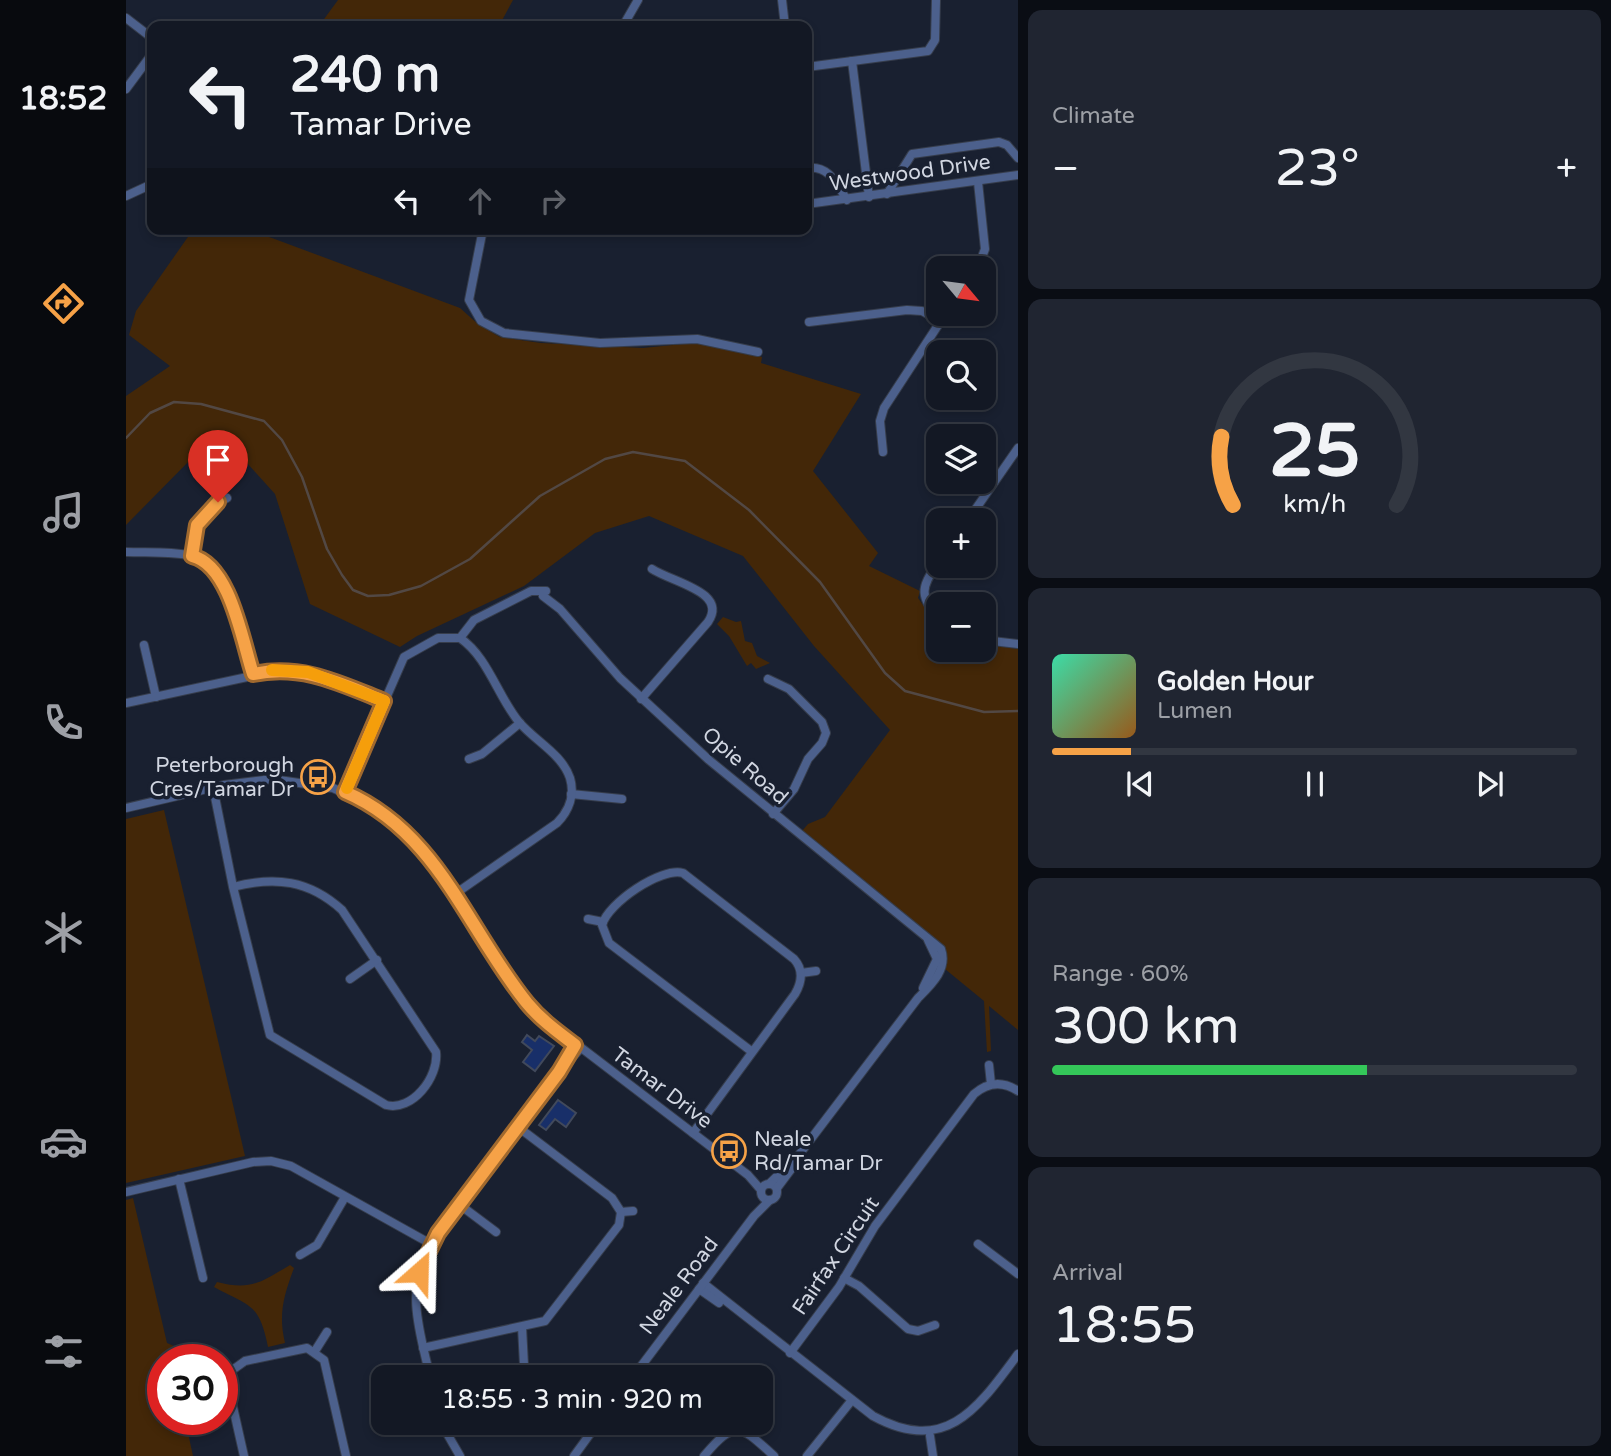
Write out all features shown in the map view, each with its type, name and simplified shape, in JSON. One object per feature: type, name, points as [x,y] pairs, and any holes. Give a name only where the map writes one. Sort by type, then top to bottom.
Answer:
[{"type":"street","points":[[627,21],[638,0]]},
{"type":"street","points":[[782,0],[784,21]]},
{"type":"street","points":[[812,66],[929,50],[935,36],[936,0]]},
{"type":"street","points":[[126,18],[147,34]]},
{"type":"street","points":[[126,89],[147,61]]},
{"type":"street","points":[[852,61],[869,197]]},
{"type":"street","points":[[887,194],[912,154],[999,142],[1007,145],[1018,158]]},
{"type":"street","points":[[812,168],[826,170],[847,200]]},
{"type":"street","name":"Westwood Drive","points":[[812,204],[1018,175]]},
{"type":"street","points":[[978,182],[985,249],[982,256]]},
{"type":"street","points":[[126,195],[147,186]]},
{"type":"street","points":[[482,235],[469,300],[481,321],[504,333],[600,343],[697,339],[758,352]]},
{"type":"street","points":[[809,322],[907,310],[926,313]]},
{"type":"street","points":[[883,452],[880,421],[884,408],[937,326]]},
{"type":"street","points":[[976,508],[1018,448]]},
{"type":"street","points":[[192,556],[197,525],[211,508],[227,498]]},
{"type":"street","points":[[126,552],[192,556],[206,562],[220,577],[253,674]]},
{"type":"street","points":[[641,699],[708,622],[714,609],[713,601],[704,594],[652,569]]},
{"type":"street","points":[[926,602],[923,587],[929,578]]},
{"type":"street","name":"Opie Road","points":[[460,638],[470,623],[513,602],[544,594],[560,609],[601,659],[641,699],[773,814],[922,933],[935,949],[940,961]]},
{"type":"street","points":[[347,793],[400,663],[409,652],[438,638],[460,638],[475,652],[520,723],[562,764],[570,778],[572,794],[567,811],[558,823],[453,892]]},
{"type":"street","points":[[996,641],[1018,644]]},
{"type":"street","points":[[144,645],[156,696]]},
{"type":"street","points":[[126,704],[280,670],[308,672],[384,701]]},
{"type":"street","points":[[768,679],[789,689],[822,722],[826,733],[822,743],[808,758],[794,789],[773,814]]},
{"type":"street","points":[[469,759],[482,754],[520,723]]},
{"type":"street","name":"Tamar Drive","points":[[126,808],[210,788],[272,779],[310,783],[347,793],[374,807],[405,830],[423,849],[527,1004],[578,1047],[768,1190]]},
{"type":"street","points":[[210,788],[233,887],[270,1035],[380,1102],[400,1106],[411,1101],[433,1074],[436,1052],[342,910],[310,887],[279,880],[233,887]]},
{"type":"street","points":[[572,794],[622,799]]},
{"type":"street","points":[[691,1132],[798,989],[801,973],[794,959],[683,873],[671,871],[655,878],[615,905],[603,922],[605,937],[614,948],[751,1051]]},
{"type":"street","points":[[588,919],[603,922]]},
{"type":"street","points":[[350,978],[377,960]]},
{"type":"street","name":"Neale Road","points":[[641,1365],[754,1216],[768,1190],[799,1156],[918,998],[940,961]]},
{"type":"street","points":[[801,973],[816,971]]},
{"type":"street","points":[[427,1365],[416,1313],[415,1286],[430,1246],[578,1047]]},
{"type":"street","points":[[989,1065],[992,1084],[1006,1084],[1018,1091]]},
{"type":"street","name":"Fairfax Circuit","points":[[789,1353],[844,1278],[875,1226],[974,1094],[992,1084]]},
{"type":"street","points":[[400,1106],[400,1119]]},
{"type":"street","points":[[518,1127],[608,1194],[621,1212]]},
{"type":"street","points":[[126,1192],[253,1162],[271,1161],[291,1166],[430,1246]]},
{"type":"street","points":[[179,1179],[203,1278]]},
{"type":"street","points":[[300,1255],[317,1245],[345,1197]]},
{"type":"street","points":[[460,1205],[496,1232]]},
{"type":"street","points":[[621,1212],[633,1211]]},
{"type":"street","points":[[423,1348],[545,1321],[616,1231],[621,1212]]},
{"type":"street","points":[[978,1244],[1018,1274]]},
{"type":"street","points":[[844,1278],[859,1286],[908,1329],[918,1331],[935,1325]]},
{"type":"street","points":[[701,1286],[896,1431],[930,1436],[952,1430],[966,1421],[1018,1354]]},
{"type":"street","points":[[522,1327],[524,1365]]},
{"type":"street","points":[[315,1351],[327,1332]]},
{"type":"street","points":[[238,1366],[245,1361],[301,1348],[315,1351],[326,1365],[346,1456]]},
{"type":"street","points":[[807,1456],[852,1400]]},
{"type":"street","points":[[238,1429],[244,1456]]},
{"type":"street","points":[[447,1435],[460,1456]]},
{"type":"street","points":[[573,1456],[589,1435]]},
{"type":"street","points":[[704,1456],[722,1435]]},
{"type":"street","points":[[751,1435],[774,1456]]},
{"type":"street","points":[[930,1436],[933,1456]]},
{"type":"shaded area","points":[[338,0],[513,0],[502,21],[323,21]]},
{"type":"shaded area","points":[[189,235],[262,235],[460,308],[479,325],[500,337],[541,343],[643,348],[703,342],[762,357],[761,363],[861,394],[813,471],[878,553],[869,566],[920,591],[918,598],[926,609],[926,662],[996,662],[996,646],[1018,649],[1018,1030],[989,1006],[991,1051],[987,1052],[984,1001],[945,969],[946,957],[941,944],[802,831],[808,824],[825,817],[890,730],[814,646],[743,556],[649,516],[595,533],[524,586],[417,636],[400,647],[310,604],[275,494],[247,463],[193,457],[126,525],[126,396],[170,366],[129,335],[136,311]]},
{"type":"shaded area","points":[[723,617],[741,621],[745,641],[752,643],[757,656],[770,663],[756,669],[751,663],[747,666],[729,636],[717,624]]},
{"type":"shaded area","points":[[164,810],[245,1156],[126,1183],[126,819]]},
{"type":"shaded area","points":[[133,1198],[169,1344],[147,1344],[147,1435],[188,1435],[193,1456],[126,1456],[126,1200]]},
{"type":"shaded area","points":[[290,1265],[294,1268],[282,1314],[285,1343],[268,1347],[257,1314],[245,1303],[214,1287],[217,1282],[239,1286],[255,1283]]},
{"type":"building","points":[[527,1035],[535,1041],[539,1036],[554,1046],[535,1071],[523,1062],[532,1050],[522,1042]]},
{"type":"building","points":[[558,1100],[576,1113],[566,1127],[555,1119],[546,1130],[539,1125]]},
{"type":"waterway","points":[[126,438],[150,413],[174,402],[201,404],[264,421],[282,440],[302,477],[327,549],[342,575],[353,590],[368,596],[389,595],[421,586],[470,559],[540,496],[605,459],[633,452],[685,461],[749,510],[820,582],[885,673],[905,691],[984,712],[1018,711]]},
{"type":"slow traffic","points":[[272,670],[308,672],[384,701],[347,788]]},
{"type":"place","name":"Peterborough Cres/Tamar Dr","points":[[318,777]]},
{"type":"place","name":"Neale Rd/Tamar Dr","points":[[729,1151]]},
{"type":"route","points":[[218,502],[197,525],[193,536],[192,556],[206,562],[220,577],[253,674],[280,670],[308,672],[384,701],[345,792],[386,815],[423,849],[527,1004],[575,1045],[559,1072],[438,1233],[421,1263],[419,1272]]}]
